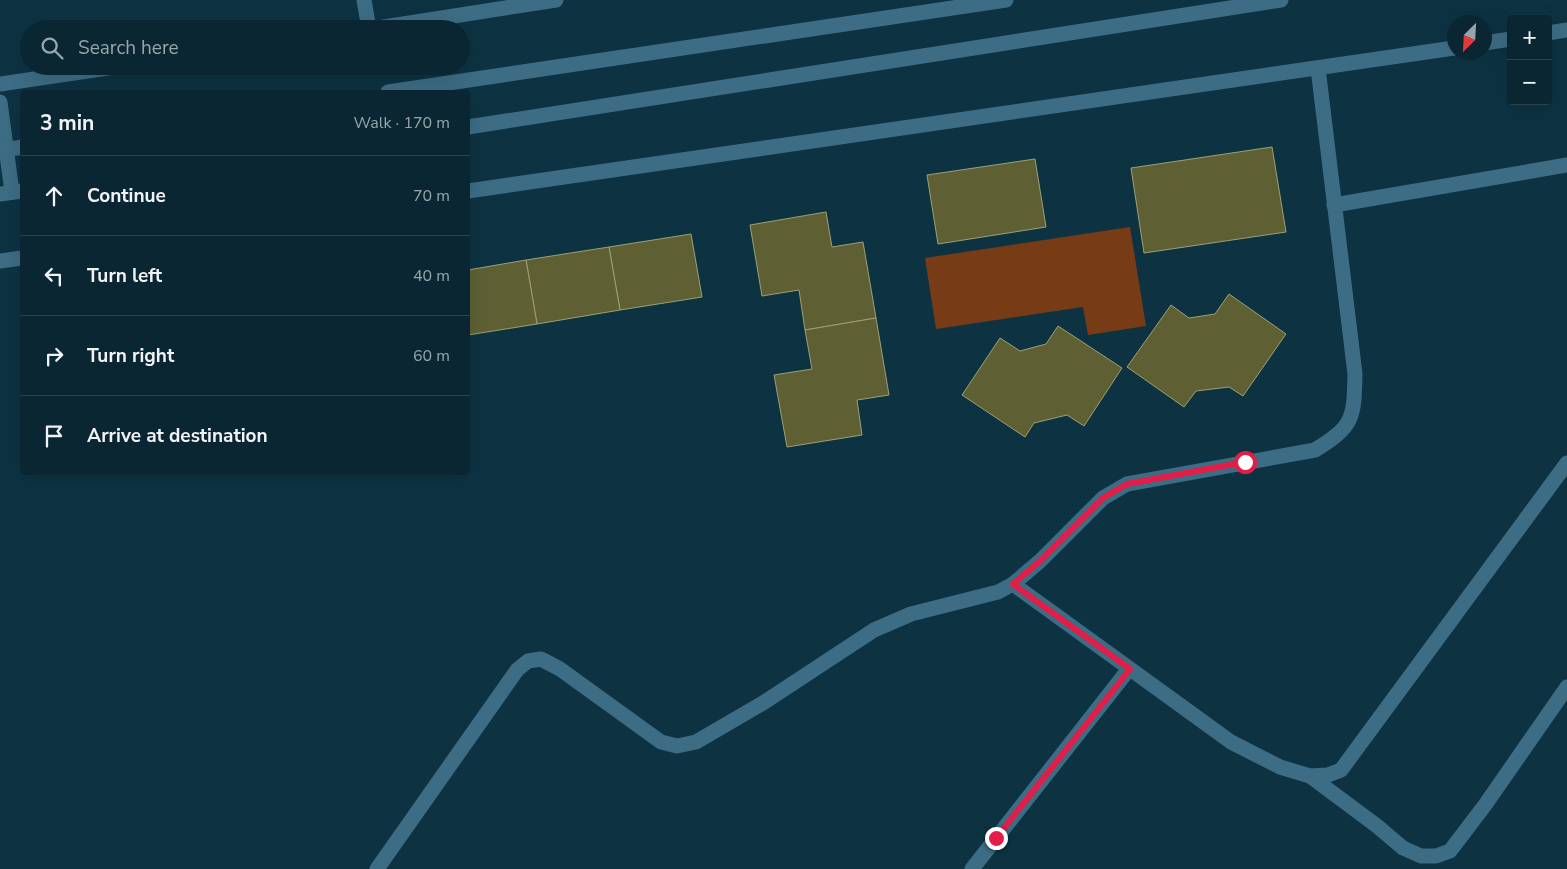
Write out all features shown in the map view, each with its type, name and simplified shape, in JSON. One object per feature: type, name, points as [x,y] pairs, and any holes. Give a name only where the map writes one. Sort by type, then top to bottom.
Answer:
[{"type":"street","points":[[364,0],[368,20]]},
{"type":"street","points":[[428,20],[556,0]]},
{"type":"street","points":[[401,90],[1006,0]]},
{"type":"street","points":[[470,127],[1281,0]]},
{"type":"street","points":[[1552,32],[1567,30]]},
{"type":"street","points":[[1492,42],[1507,40]]},
{"type":"street","points":[[470,192],[1447,49]]},
{"type":"street","points":[[377,869],[517,670],[528,661],[541,660],[560,669],[661,742],[677,746],[696,742],[754,708],[874,630],[911,614],[998,592],[1013,584],[1040,561],[1103,498],[1127,484],[1315,450],[1337,436],[1349,422],[1354,401],[1355,374],[1318,68]]},
{"type":"street","points":[[0,84],[60,75]]},
{"type":"street","points":[[0,102],[3,150],[11,192]]},
{"type":"street","points":[[3,150],[20,148]]},
{"type":"street","points":[[1334,205],[1567,165]]},
{"type":"street","points":[[0,261],[20,258]]},
{"type":"street","points":[[1013,584],[1231,742],[1280,767],[1310,776],[1328,775],[1340,770],[1567,462]]},
{"type":"street","points":[[972,869],[1130,669]]},
{"type":"street","points":[[1310,776],[1404,848],[1421,856],[1436,856],[1450,852],[1567,687]]},
{"type":"shaded area","points":[[1130,227],[1146,326],[1088,335],[1083,307],[936,329],[925,258]]},
{"type":"building","points":[[1272,147],[1286,232],[1144,253],[1131,168]]},
{"type":"building","points":[[1035,159],[1046,227],[938,244],[927,175]]},
{"type":"building","points":[[826,212],[832,247],[863,242],[876,318],[805,330],[799,290],[762,296],[750,225]]},
{"type":"building","points":[[691,234],[702,297],[620,310],[609,247]]},
{"type":"building","points":[[609,247],[620,310],[537,324],[526,260]]},
{"type":"building","points":[[526,260],[537,324],[470,335],[470,270]]},
{"type":"building","points":[[1229,294],[1286,334],[1243,396],[1229,387],[1196,391],[1184,407],[1127,367],[1171,305],[1189,318],[1215,314]]},
{"type":"building","points":[[876,318],[889,395],[857,400],[862,435],[787,447],[774,375],[812,369],[805,330]]},
{"type":"building","points":[[1058,326],[1122,368],[1084,426],[1067,415],[1034,423],[1025,437],[962,395],[1000,338],[1020,351],[1046,344]]},
{"type":"route","points":[[996,838],[1130,669],[1013,584],[1019,581],[1040,561],[1103,498],[1127,484],[1245,462]]}]
